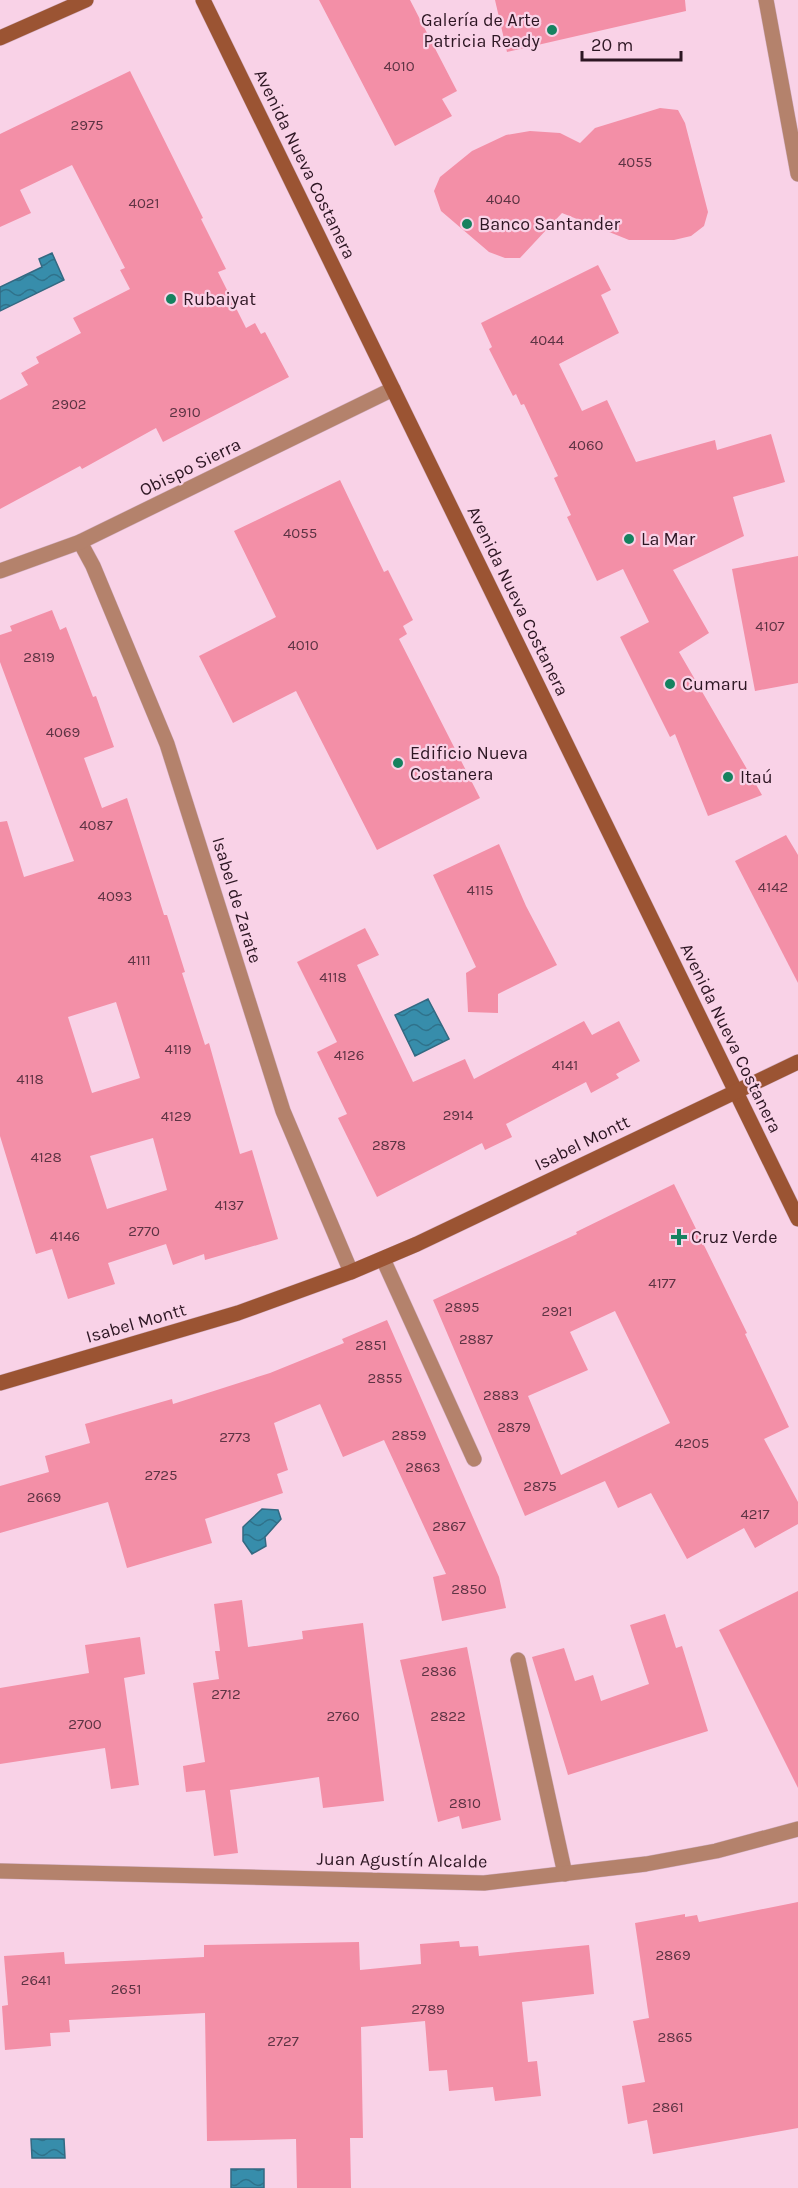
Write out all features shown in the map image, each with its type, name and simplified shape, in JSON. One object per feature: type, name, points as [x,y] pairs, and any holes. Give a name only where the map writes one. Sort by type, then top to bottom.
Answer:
[{"type":"main road","points":[[0,38],[86,0]]},
{"type":"main road","name":"Avenida Nueva Costanera","points":[[203,0],[798,1219]]},
{"type":"main road","name":"Isabel Montt","points":[[0,1383],[238,1312],[351,1272],[383,1259],[798,1062]]},
{"type":"street","points":[[766,0],[798,174]]},
{"type":"street","name":"Obispo Sierra","points":[[0,571],[80,542],[393,389]]},
{"type":"street","name":"Isabel de Zarate","points":[[80,542],[93,566],[167,744],[283,1111],[351,1272]]},
{"type":"street","points":[[383,1259],[474,1459]]},
{"type":"street","points":[[518,1660],[565,1874]]},
{"type":"street","name":"Juan Agustín Alcalde","points":[[0,1871],[484,1883],[565,1874],[716,1851],[798,1829]]},
{"type":"water","points":[[52,253],[64,280],[0,311],[0,287],[42,267],[39,259]]},
{"type":"water","points":[[428,999],[449,1039],[415,1056],[395,1015]]},
{"type":"water","points":[[262,1509],[278,1510],[281,1519],[265,1537],[266,1546],[252,1554],[243,1541],[243,1527]]},
{"type":"water","points":[[31,2139],[64,2139],[65,2158],[32,2158]]},
{"type":"water","points":[[231,2169],[264,2169],[264,2188],[231,2188]]},
{"type":"building","points":[[319,0],[410,0],[457,91],[442,99],[452,116],[395,146]]},
{"type":"building","name":"Galería de Arte Patricia Ready","points":[[495,0],[685,0],[686,11],[507,52]]},
{"type":"building","points":[[130,71],[203,218],[201,219],[226,269],[218,272],[246,328],[255,323],[261,334],[265,332],[289,377],[163,442],[156,428],[82,469],[80,466],[0,509],[0,400],[28,385],[21,373],[39,363],[36,357],[81,333],[73,318],[130,289],[120,270],[125,268],[72,165],[20,190],[31,213],[0,227],[0,134]]},
{"type":"building","points":[[660,108],[678,110],[685,123],[708,212],[704,226],[691,236],[674,240],[629,240],[562,213],[520,258],[505,258],[489,252],[441,211],[434,191],[440,177],[472,151],[506,135],[530,131],[560,133],[580,143],[595,128]]},
{"type":"building","points":[[598,265],[611,290],[601,295],[619,333],[559,364],[582,411],[607,400],[636,462],[715,440],[717,450],[771,434],[785,482],[733,497],[744,536],[673,570],[709,633],[679,652],[762,795],[708,816],[675,734],[670,737],[620,637],[649,622],[623,569],[597,581],[567,517],[571,515],[554,478],[558,476],[524,404],[521,405],[516,394],[513,396],[489,349],[492,347],[481,323]]},
{"type":"building","points":[[340,480],[384,572],[388,570],[413,620],[403,626],[407,634],[399,639],[480,798],[377,850],[296,691],[233,723],[199,656],[276,617],[234,531]]},
{"type":"building","points":[[798,556],[798,683],[755,691],[732,569]]},
{"type":"building","points":[[52,610],[60,630],[66,627],[93,697],[96,696],[114,747],[84,758],[102,808],[127,798],[164,915],[167,915],[185,972],[182,973],[205,1045],[209,1043],[240,1154],[252,1150],[278,1239],[205,1260],[204,1254],[173,1265],[166,1244],[108,1263],[115,1284],[68,1299],[52,1249],[36,1254],[0,1136],[0,822],[7,821],[24,877],[74,861],[0,662],[0,635],[12,631],[10,626]],"holes":[[[116,1002],[140,1078],[92,1093],[68,1017]],[[153,1138],[167,1190],[107,1209],[90,1156]]]},
{"type":"building","points":[[786,835],[798,855],[798,983],[735,861]]},
{"type":"building","points":[[499,844],[526,906],[557,965],[498,994],[498,1013],[468,1012],[466,973],[476,967],[433,875]]},
{"type":"building","points":[[365,928],[379,955],[357,965],[413,1082],[465,1059],[474,1079],[584,1021],[592,1035],[619,1021],[640,1061],[616,1074],[619,1078],[591,1093],[586,1082],[506,1124],[512,1137],[485,1150],[482,1143],[377,1197],[338,1118],[347,1114],[317,1052],[337,1042],[297,962]]},
{"type":"building","points":[[674,1184],[747,1333],[745,1334],[789,1427],[764,1439],[798,1502],[798,1524],[755,1548],[744,1528],[687,1559],[651,1493],[618,1508],[605,1481],[525,1516],[433,1300],[577,1234],[576,1232]],"holes":[[[615,1311],[670,1423],[561,1475],[528,1396],[588,1370],[570,1332]]]},
{"type":"building","points":[[387,1320],[499,1577],[506,1608],[442,1621],[433,1577],[446,1574],[384,1440],[343,1457],[320,1404],[274,1423],[288,1470],[277,1474],[283,1493],[205,1519],[212,1543],[127,1568],[108,1502],[0,1533],[0,1486],[49,1472],[45,1456],[90,1443],[85,1424],[172,1399],[173,1404],[270,1373],[344,1343],[342,1339]]},
{"type":"building","points":[[798,1591],[798,1788],[719,1630]]},
{"type":"building","points":[[242,1600],[248,1647],[303,1639],[302,1631],[363,1623],[384,1801],[323,1808],[319,1777],[230,1790],[238,1853],[214,1856],[205,1790],[186,1792],[183,1766],[205,1762],[193,1683],[219,1679],[215,1651],[220,1651],[214,1604]]},
{"type":"building","points":[[665,1614],[676,1648],[682,1646],[708,1731],[568,1775],[532,1657],[564,1648],[575,1681],[593,1675],[601,1701],[649,1684],[630,1625]]},
{"type":"building","points":[[140,1637],[145,1674],[124,1678],[139,1785],[111,1789],[105,1748],[0,1764],[0,1688],[89,1673],[85,1645]]},
{"type":"building","points":[[467,1647],[501,1820],[462,1829],[459,1816],[438,1822],[400,1660]]},
{"type":"building","points":[[798,1902],[798,2128],[653,2154],[647,2120],[628,2124],[622,2086],[645,2082],[633,2021],[649,2018],[635,1923],[685,1914],[685,1917],[697,1915],[699,1922]]},
{"type":"building","points":[[459,1941],[460,1947],[478,1946],[479,1956],[589,1945],[594,1994],[522,2002],[528,2062],[537,2061],[541,2096],[495,2101],[493,2087],[449,2091],[447,2070],[429,2071],[425,2021],[361,2027],[363,2138],[350,2138],[351,2188],[297,2188],[296,2139],[207,2141],[205,2013],[69,2020],[70,2032],[50,2033],[51,2046],[5,2050],[2,2006],[8,2005],[4,1956],[64,1952],[65,1964],[204,1957],[204,1945],[359,1942],[360,1970],[421,1964],[420,1944]]},
{"type":"place","name":"Galería de Arte Patricia Ready","points":[[552,30]]},
{"type":"place","name":"Banco Santander","points":[[467,224]]},
{"type":"place","name":"Rubaiyat","points":[[171,299]]},
{"type":"place","name":"La Mar","points":[[629,539]]},
{"type":"place","name":"Cumaru","points":[[670,684]]},
{"type":"place","name":"Edificio Nueva Costanera","points":[[398,763]]},
{"type":"place","name":"Itaú","points":[[728,777]]},
{"type":"place","name":"Cruz Verde","points":[[679,1237]]}]
